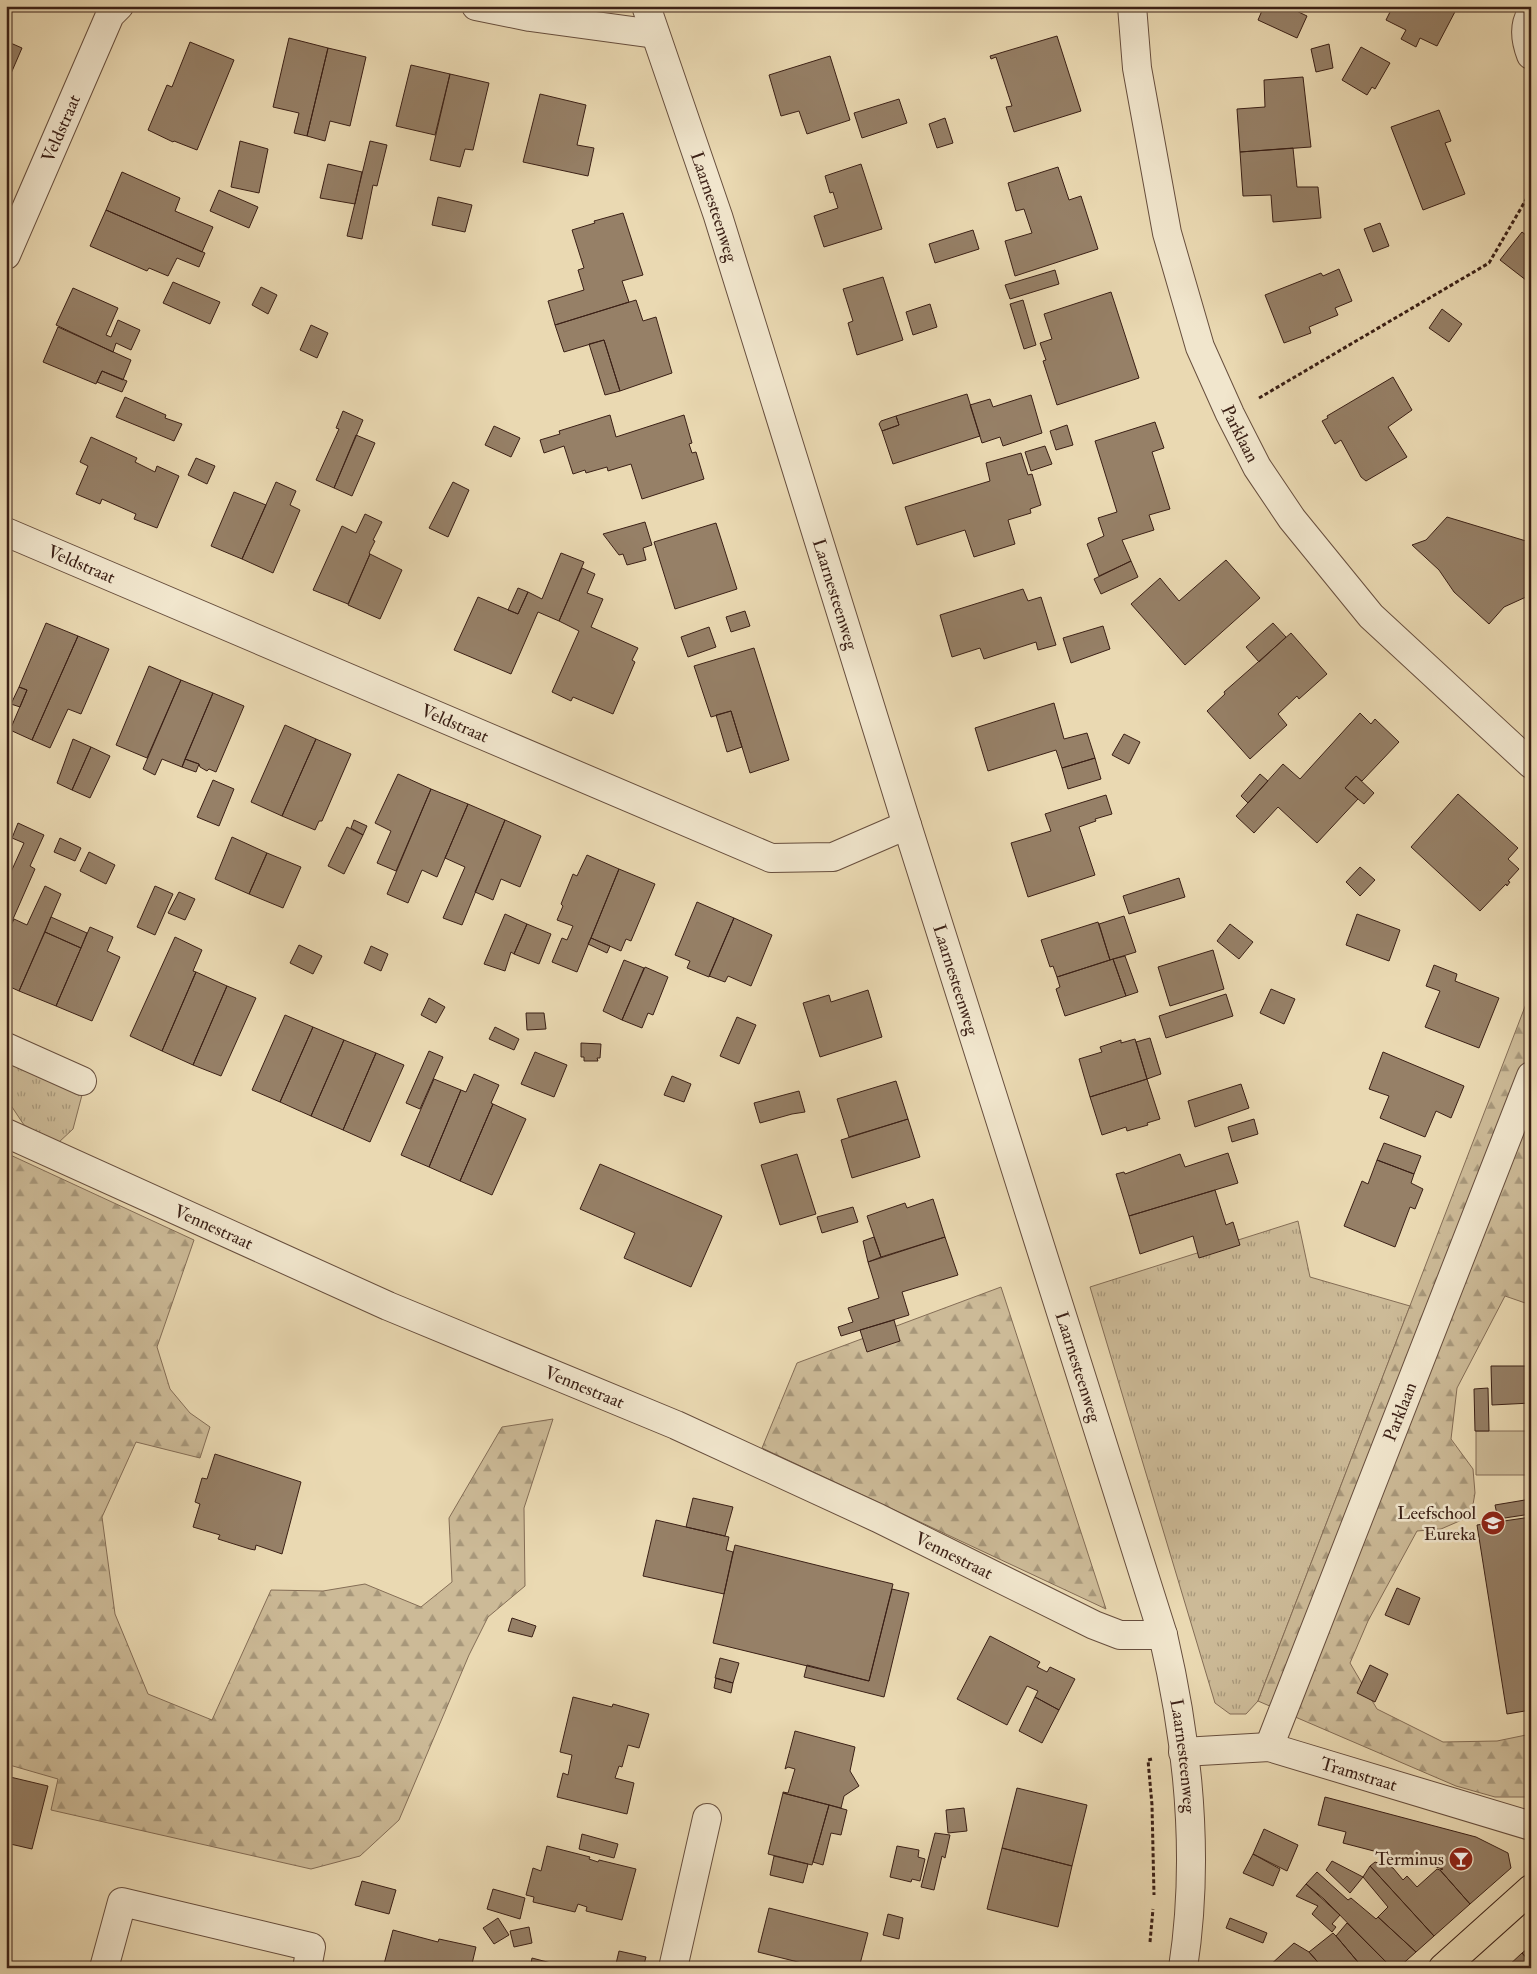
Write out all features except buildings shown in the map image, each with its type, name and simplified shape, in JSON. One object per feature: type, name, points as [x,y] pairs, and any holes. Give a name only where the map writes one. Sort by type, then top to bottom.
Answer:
[{"type":"main road","points":[[1443,1968],[1531,1889]]},
{"type":"street","name":"Veldstraat","points":[[6,255],[110,15],[119,6]]},
{"type":"street","points":[[476,6],[530,17],[655,34]]},
{"type":"street","name":"Laarnesteenweg","points":[[646,6],[718,216],[907,825],[1163,1635],[1173,1677],[1184,1752],[1191,1844],[1188,1936],[1183,1968]]},
{"type":"street","name":"Parklaan","points":[[1132,6],[1136,68],[1167,233],[1200,347],[1230,414],[1257,467],[1292,519],[1371,616],[1531,764]]},
{"type":"street","points":[[1531,14],[1526,30],[1531,55]]},
{"type":"street","name":"Veldstraat","points":[[6,532],[772,858],[833,857],[907,825]]},
{"type":"street","points":[[6,1047],[82,1081]]},
{"type":"street","name":"Parklaan","points":[[1269,1747],[1531,1076]]},
{"type":"street","points":[[6,1116],[14,1137]]},
{"type":"street","name":"Vennestraat","points":[[14,1137],[388,1306],[676,1425],[878,1518],[1094,1625],[1120,1635],[1163,1635]]},
{"type":"street","name":"Tramstraat","points":[[1184,1752],[1269,1747],[1531,1826]]},
{"type":"street","points":[[673,1968],[708,1818]]},
{"type":"street","points":[[104,1968],[122,1902],[311,1947],[307,1968]]},
{"type":"path","points":[[1230,414],[1489,263],[1531,191]]},
{"type":"path","points":[[1154,1898],[1152,1805],[1148,1760],[1184,1752]]},
{"type":"path","points":[[1149,1950],[1153,1907]]},
{"type":"green space","points":[[1531,991],[1531,1305],[1505,1296],[1457,1388],[1451,1439],[1473,1469],[1475,1493],[1471,1516],[1441,1529],[1417,1531],[1368,1621],[1350,1663],[1377,1709],[1443,1742],[1497,1741],[1531,1734],[1531,1797],[1495,1797],[1456,1786],[1258,1701]]},
{"type":"green space","points":[[6,1062],[82,1095],[73,1129],[58,1143],[24,1125],[6,1098]]},
{"type":"green space","points":[[6,1153],[194,1240],[157,1347],[170,1389],[190,1413],[210,1427],[200,1458],[136,1442],[102,1517],[115,1614],[148,1694],[212,1720],[271,1590],[323,1591],[365,1584],[421,1607],[452,1582],[449,1518],[502,1427],[553,1419],[524,1508],[525,1586],[488,1617],[469,1655],[399,1820],[360,1856],[311,1869],[51,1810],[58,1779],[6,1764]]},
{"type":"green space","points":[[1298,1221],[1310,1277],[1410,1306],[1258,1701],[1246,1714],[1230,1714],[1215,1703],[1090,1287]]},
{"type":"green space","points":[[1001,1287],[1106,1609],[762,1448],[797,1363]]},
{"type":"green space","points":[[1476,1431],[1531,1431],[1531,1475],[1476,1475]]},
{"type":"place","name":"Leefschool Eureka","points":[[1493,1523]]},
{"type":"place","name":"Terminus","points":[[1461,1859]]}]
